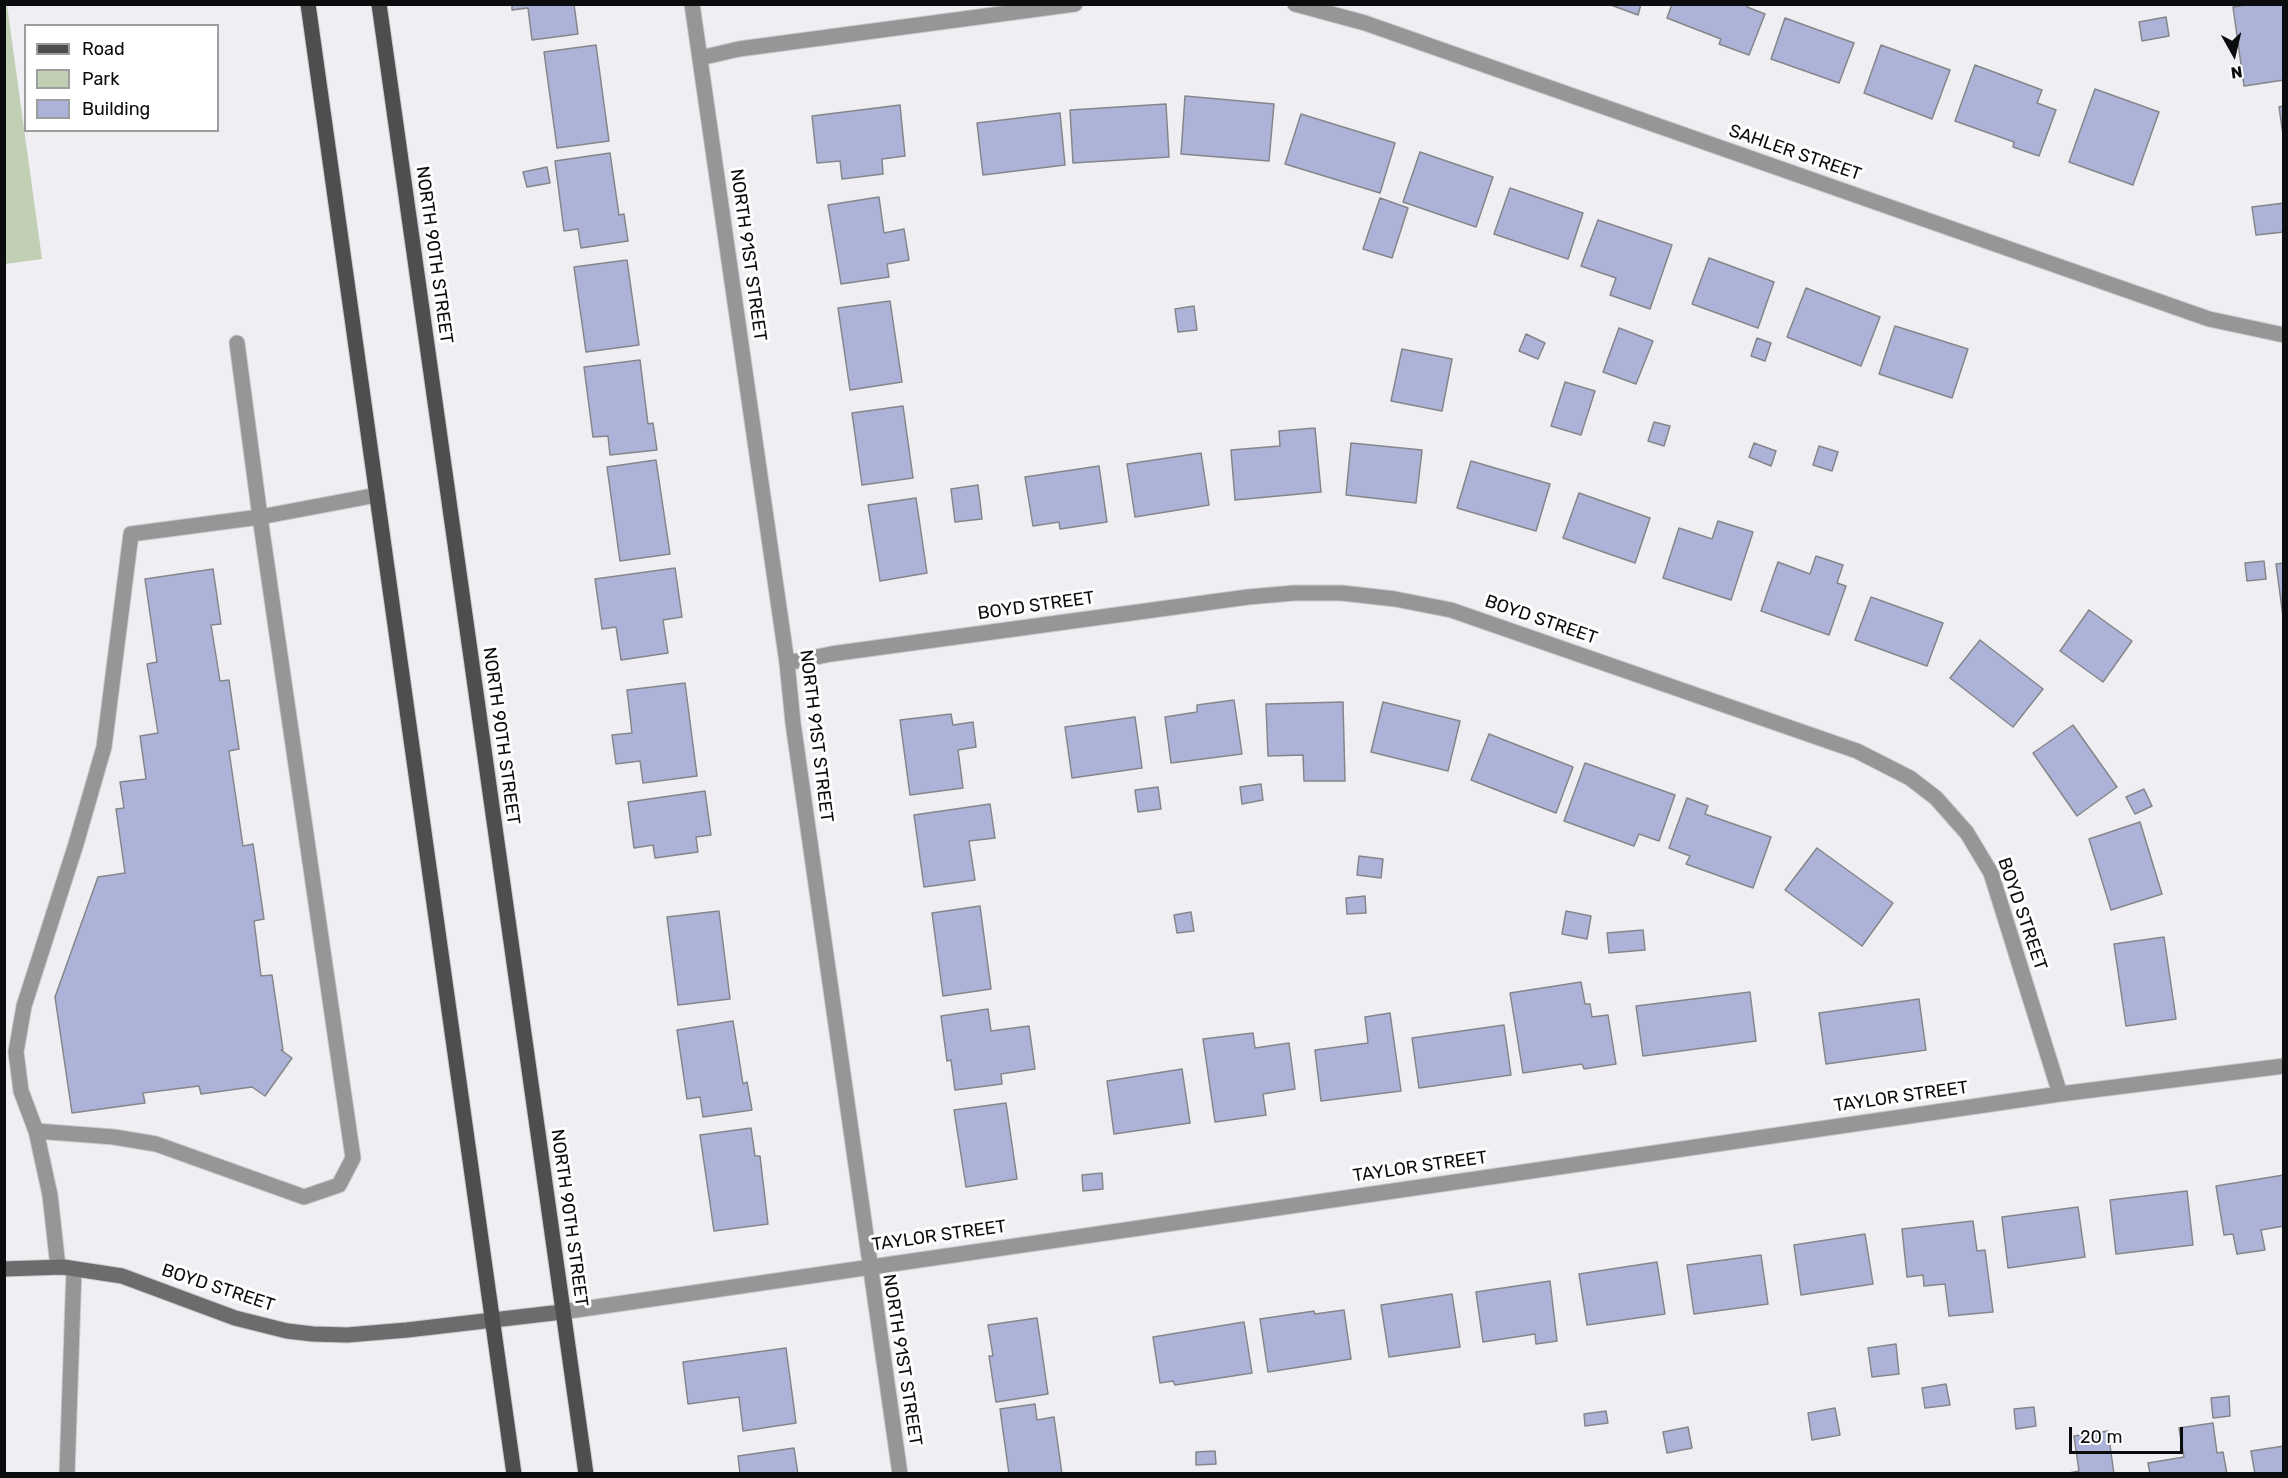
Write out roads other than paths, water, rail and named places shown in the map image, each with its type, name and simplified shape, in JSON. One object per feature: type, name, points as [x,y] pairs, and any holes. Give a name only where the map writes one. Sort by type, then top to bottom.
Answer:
[{"type":"main road","points":[[308,4],[514,1473]]},
{"type":"main road","name":"NORTH 90TH STREET","points":[[379,4],[585,1473]]},
{"type":"street","name":"NORTH 91ST STREET","points":[[692,4],[787,663],[793,723],[868,1266],[900,1473]]},
{"type":"street","points":[[700,58],[739,49],[1076,4]]},
{"type":"street","name":"SAHLER STREET","points":[[1296,4],[1365,23],[2209,319],[2283,335]]},
{"type":"street","points":[[36,1131],[114,1137],[156,1144],[304,1197],[339,1185],[353,1158],[237,343]]},
{"type":"street","points":[[58,1267],[50,1195],[36,1131],[21,1091],[16,1052],[24,1006],[76,844],[104,747],[131,534],[260,517],[377,495]]},
{"type":"street","name":"BOYD STREET","points":[[787,663],[854,651],[1282,594],[1341,593],[1395,599],[1451,610],[1857,751],[1910,778],[1936,798],[1967,833],[1990,873],[2060,1094]]},
{"type":"street","name":"TAYLOR STREET","points":[[562,1312],[2060,1094],[2283,1066]]},
{"type":"street","name":"BOYD STREET","points":[[4,1269],[58,1267],[122,1275],[236,1318],[313,1334],[347,1335],[562,1312]]},
{"type":"street","points":[[67,1473],[74,1269]]}]
